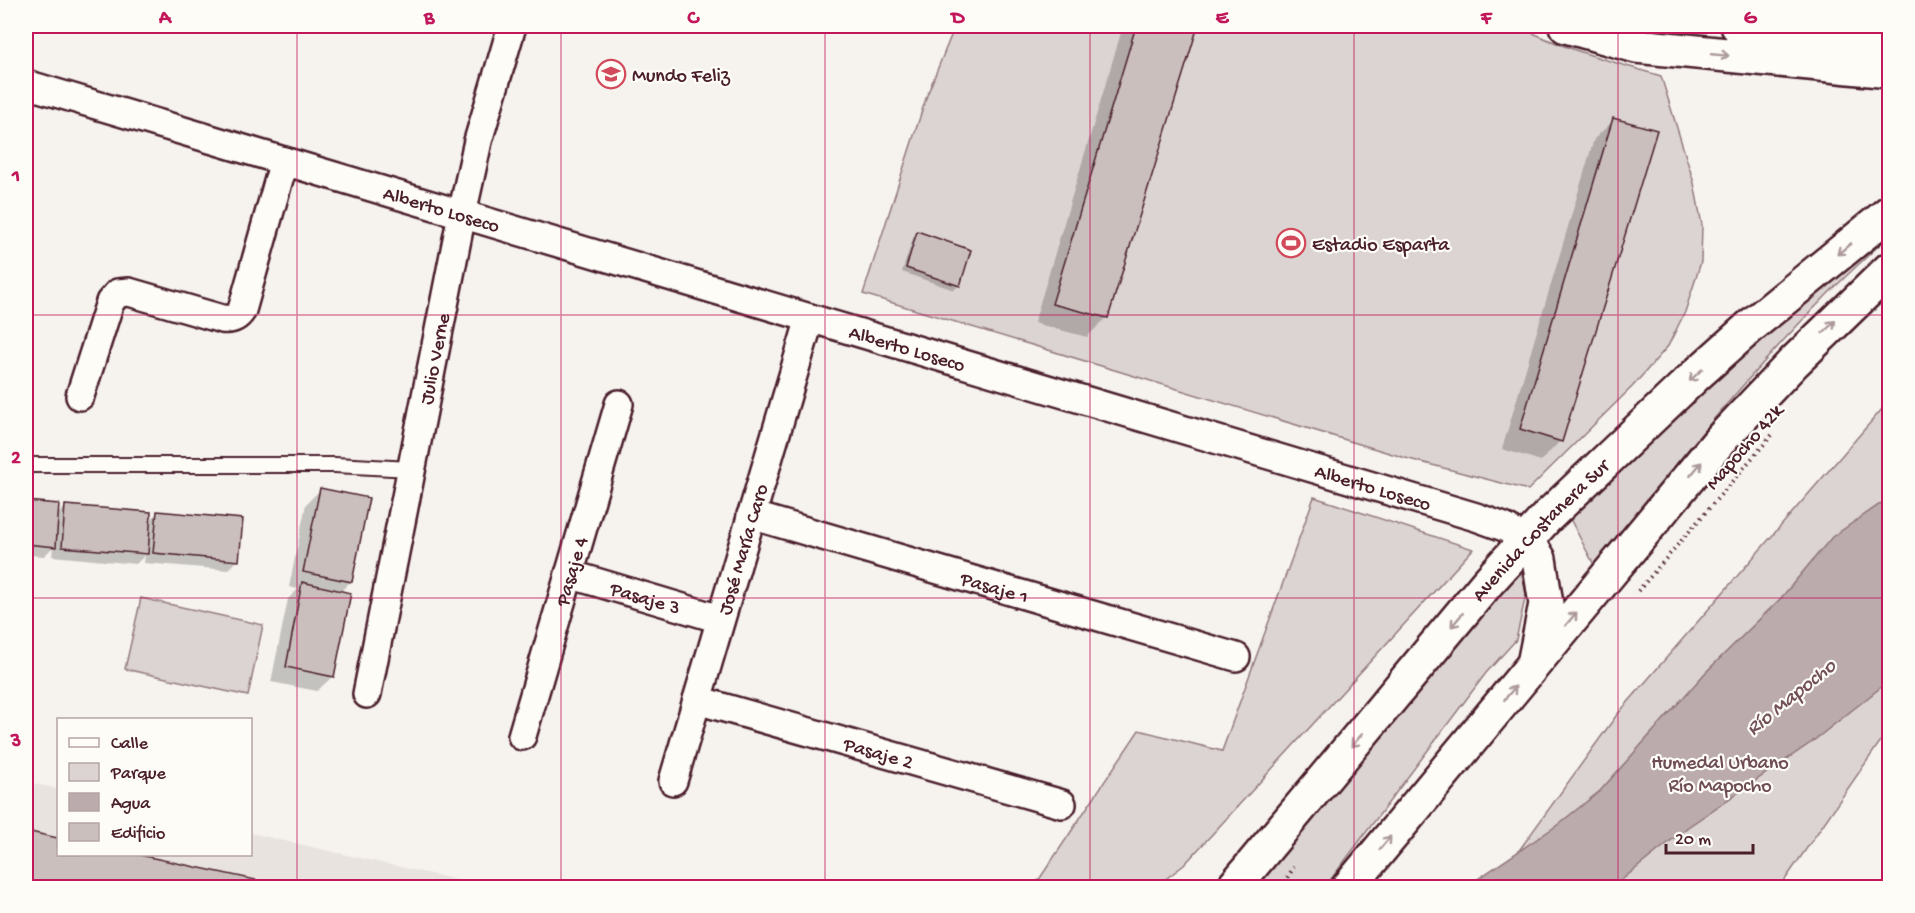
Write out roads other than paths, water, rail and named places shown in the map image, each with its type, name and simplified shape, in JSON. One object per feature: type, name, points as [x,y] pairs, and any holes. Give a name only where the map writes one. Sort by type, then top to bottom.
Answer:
[{"type":"main road","points":[[1566,26],[1636,46],[1662,50],[1890,71]]},
{"type":"main road","points":[[1738,26],[1890,52]]},
{"type":"main road","name":"Avenida Costanera Sur","points":[[1233,888],[1487,583],[1547,517],[1752,325],[1890,212]]},
{"type":"main road","points":[[1348,888],[1721,439],[1794,362],[1890,269]]},
{"type":"main road","points":[[1526,539],[1539,559],[1546,604],[1534,664]]},
{"type":"street","name":"Julio Verne","points":[[368,694],[462,214],[478,141],[512,26]]},
{"type":"street","name":"Alberto Loseco","points":[[26,84],[1476,517],[1504,527],[1526,539]]},
{"type":"street","points":[[81,396],[110,302],[118,293],[129,292],[222,319],[228,320],[238,315],[242,310],[284,161]]},
{"type":"street","name":"José María Caro","points":[[673,781],[810,318]]},
{"type":"street","name":"Pasaje 4","points":[[522,736],[620,404]]},
{"type":"street","name":"Pasaje 1","points":[[751,515],[1236,657]]},
{"type":"street","name":"Pasaje 3","points":[[569,574],[720,619]]},
{"type":"street","name":"Pasaje 2","points":[[697,700],[1062,804]]},
{"type":"lane","points":[[26,465],[335,465],[411,470]]},
{"type":"water","name":"Río Mapocho","points":[[1889,498],[1889,681],[1812,742],[1688,827],[1614,887],[1466,887],[1556,826],[1600,791],[1706,672],[1781,598],[1832,537]]},
{"type":"place","name":"Mundo Feliz","points":[[611,74]]},
{"type":"place","name":"Estadio Esparta","points":[[1291,243]]},
{"type":"park label","name":"Humedal Urbano Río Mapocho","points":[[1720,772]]}]
